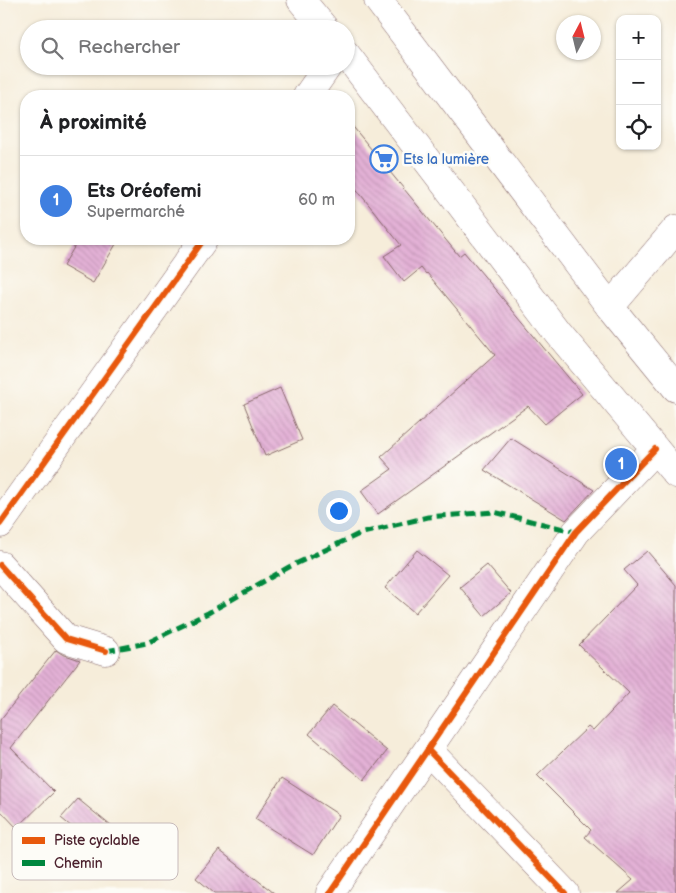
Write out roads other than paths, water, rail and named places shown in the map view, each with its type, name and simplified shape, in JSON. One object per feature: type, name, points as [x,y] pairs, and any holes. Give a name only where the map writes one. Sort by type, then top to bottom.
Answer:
[{"type":"street","points":[[301,0],[318,20]]},
{"type":"street","points":[[378,0],[610,307],[676,388]]},
{"type":"street","points":[[355,66],[559,334],[676,474]]},
{"type":"street","points":[[311,90],[322,75]]},
{"type":"street","points":[[610,307],[676,229]]},
{"type":"street","points":[[0,524],[200,245]]},
{"type":"street","points":[[330,893],[576,532],[655,449]]},
{"type":"street","points":[[0,565],[66,638],[106,651]]},
{"type":"street","points":[[428,750],[565,893]]},
{"type":"place","name":"Ets la lumière","points":[[384,159]]},
{"type":"place","name":"Ets Oréofemi","points":[[621,464]]}]
